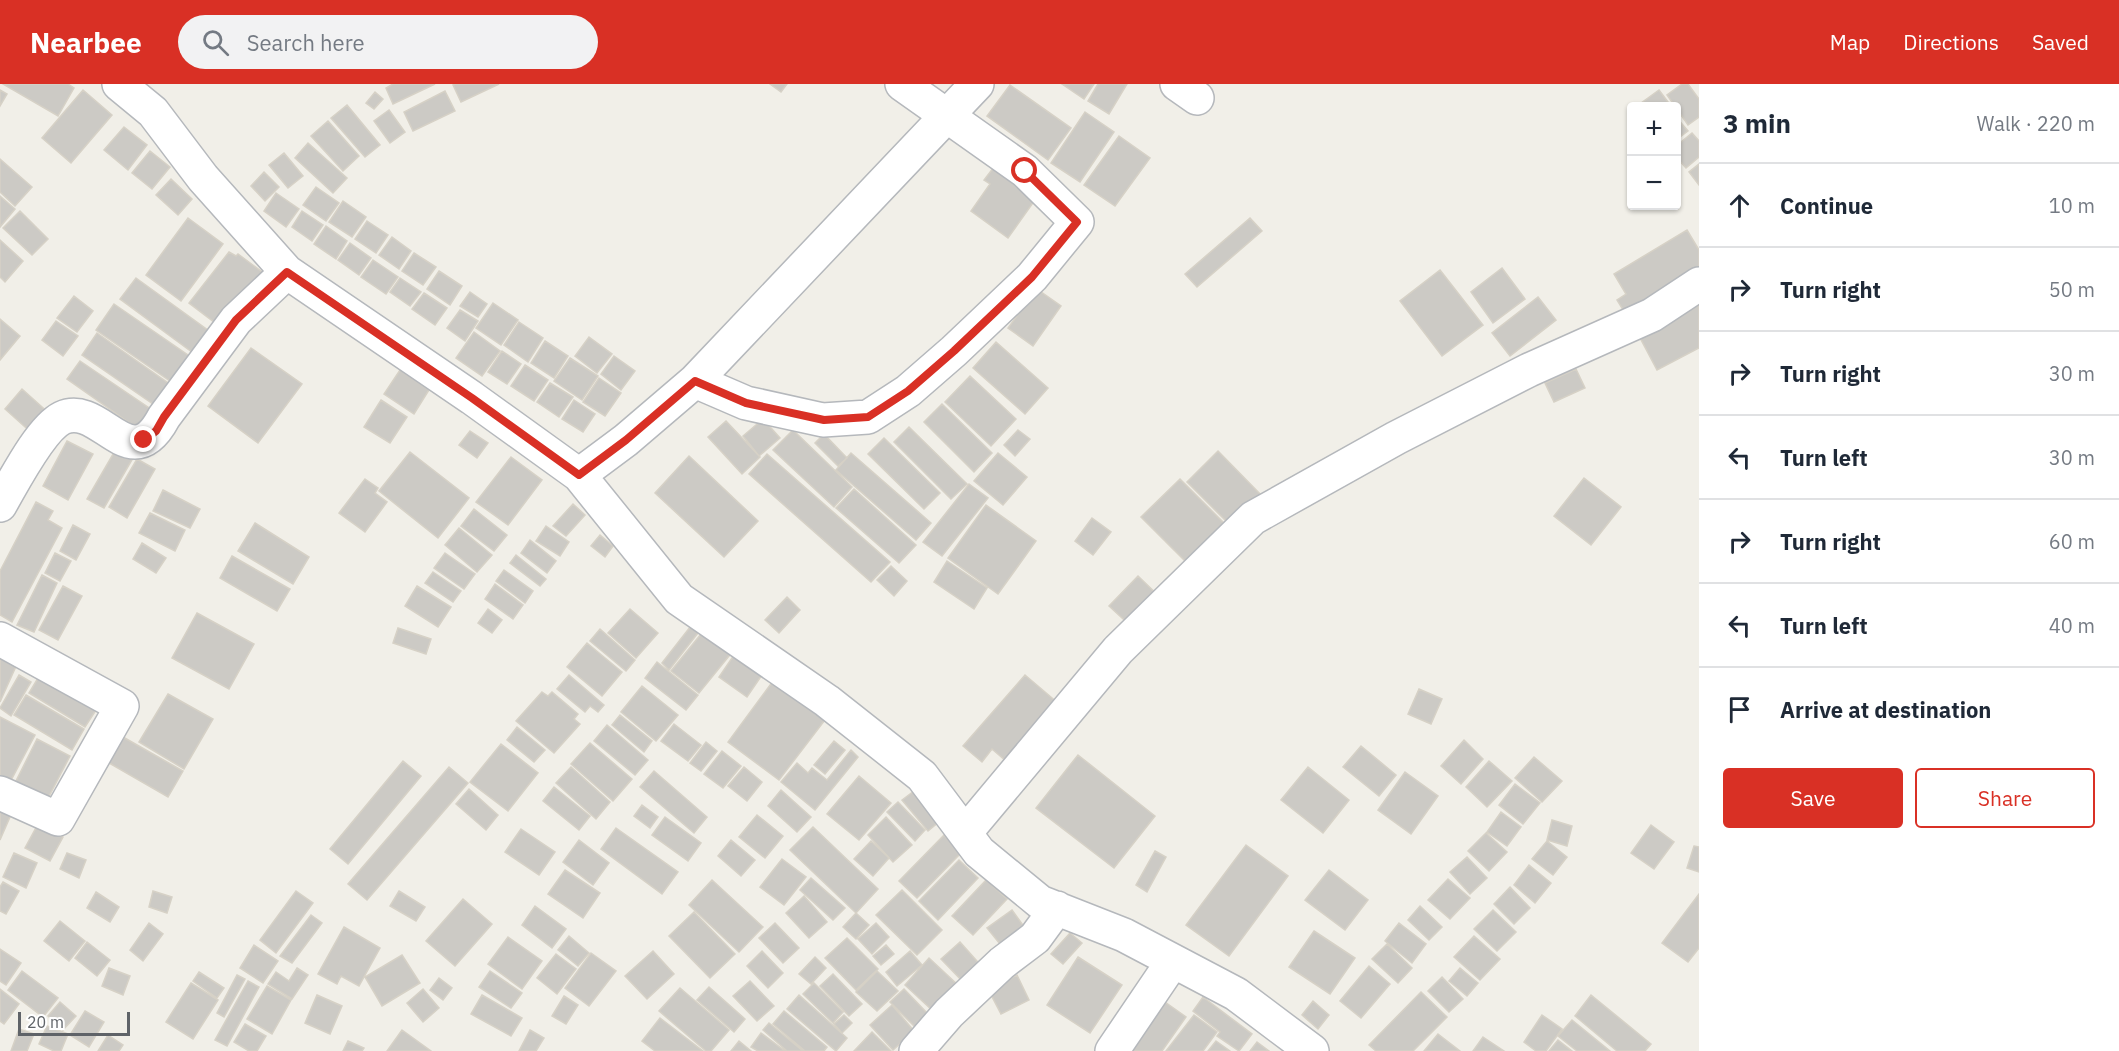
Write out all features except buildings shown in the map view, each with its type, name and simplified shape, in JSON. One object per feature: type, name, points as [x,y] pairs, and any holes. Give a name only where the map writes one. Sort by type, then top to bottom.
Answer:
[{"type":"street","points":[[119,84],[153,112],[203,178],[287,272],[472,398],[579,475],[679,599],[827,701],[922,776],[979,852],[1040,902],[1124,935],[1236,994],[1312,1051]]},
{"type":"street","points":[[695,381],[746,403],[824,420],[868,417],[908,391],[954,351],[1032,277],[1077,222],[1025,171],[902,84]]},
{"type":"street","points":[[579,475],[626,440],[695,381],[977,84]]},
{"type":"street","points":[[0,505],[37,444],[51,426],[62,418],[73,415],[86,417],[112,434],[134,441],[144,440],[156,431],[236,320],[287,272]]},
{"type":"street","points":[[965,833],[1118,650],[1253,518],[1396,438],[1509,380],[1652,315],[1699,284]]},
{"type":"street","points":[[0,639],[122,706],[58,819],[0,793]]},
{"type":"street","points":[[915,1051],[949,1013],[994,970],[1035,938],[1057,908]]},
{"type":"street","points":[[1112,1051],[1173,961]]},
{"type":"route","points":[[144,440],[156,431],[236,320],[287,272],[472,398],[579,475],[626,440],[695,381],[746,403],[824,420],[868,417],[908,391],[954,351],[1032,277],[1077,222],[1025,171]]}]
